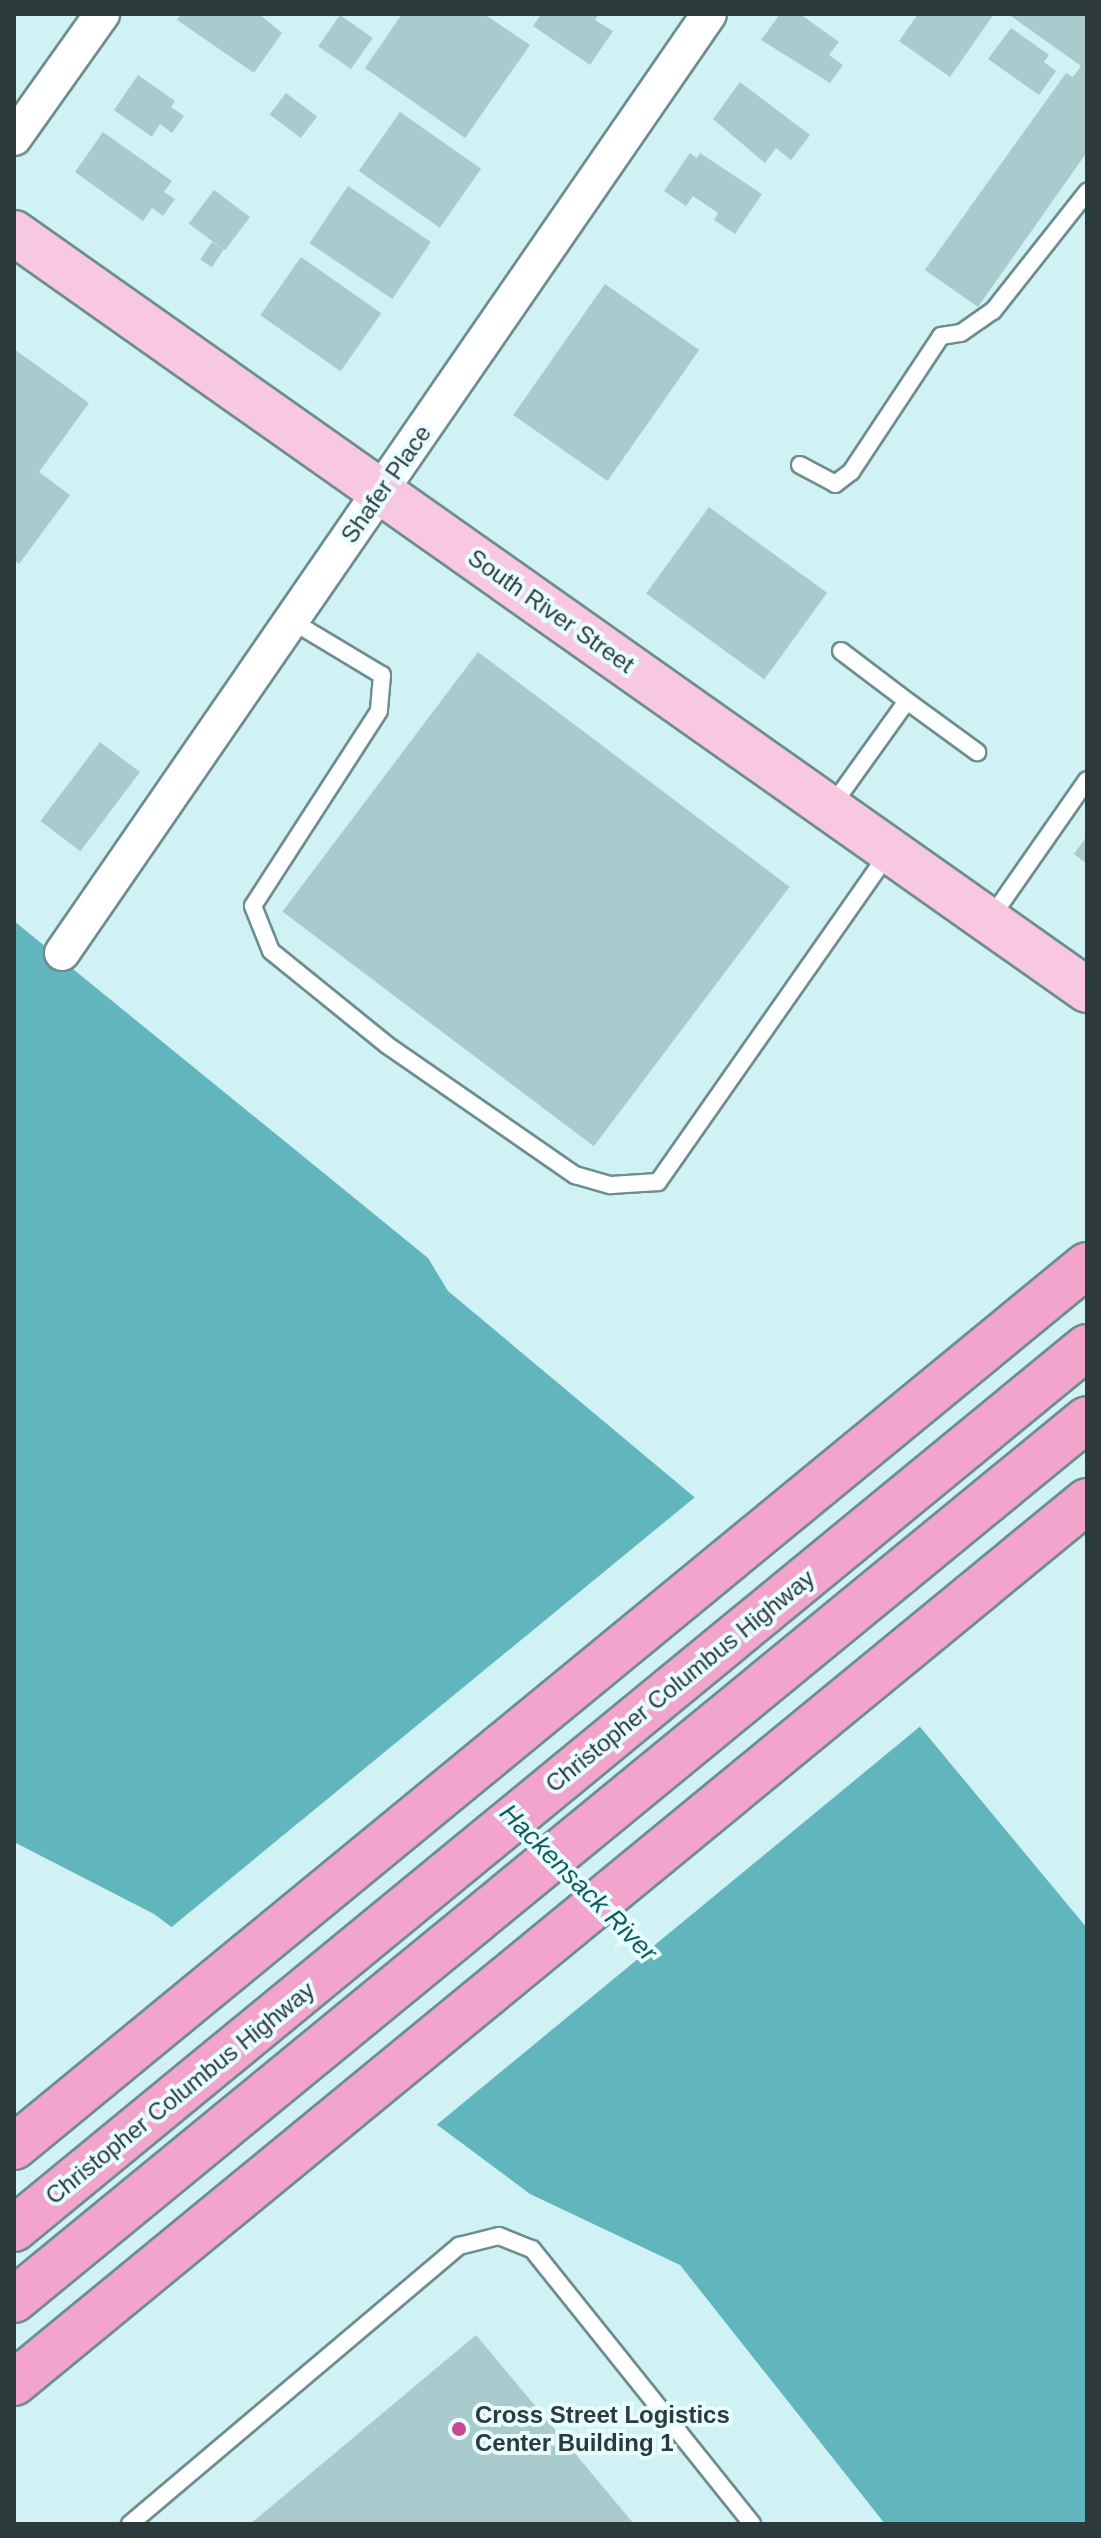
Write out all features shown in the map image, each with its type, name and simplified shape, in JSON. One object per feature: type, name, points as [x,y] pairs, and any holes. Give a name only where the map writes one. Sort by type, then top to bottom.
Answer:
[{"type":"highway","points":[[14,2147],[1087,1265]]},
{"type":"highway","name":"Christopher Columbus Highway","points":[[14,2229],[1087,1347]]},
{"type":"highway","points":[[14,2300],[1087,1419]]},
{"type":"highway","points":[[14,2383],[1087,1501]]},
{"type":"main road","name":"South River Street","points":[[14,233],[1087,990]]},
{"type":"street","points":[[14,138],[102,14]]},
{"type":"street","name":"Shafer Place","points":[[62,953],[709,14]]},
{"type":"lane","points":[[800,465],[835,484],[851,472],[941,336],[961,333],[993,311],[1087,192]]},
{"type":"lane","points":[[292,621],[382,675],[379,711],[253,906],[271,951],[334,1005],[575,1175],[611,1185],[658,1182],[890,851]]},
{"type":"lane","points":[[841,651],[977,752]]},
{"type":"lane","points":[[830,809],[907,701]]},
{"type":"lane","points":[[989,921],[1087,780]]},
{"type":"lane","points":[[130,2524],[459,2246],[499,2236],[532,2249],[752,2524]]},
{"type":"water","name":"Hackensack River","points":[[14,921],[428,1258],[448,1291],[809,1593],[1087,1928],[1087,2524],[885,2524],[680,2265],[530,2194],[154,1914],[14,1842]]},
{"type":"pier","points":[[700,1493],[812,1590],[923,1724],[434,2127],[168,1930]]},
{"type":"building","points":[[181,14],[259,14],[282,33],[254,73],[177,20]]},
{"type":"building","points":[[402,14],[484,14],[530,45],[465,138],[365,68]]},
{"type":"building","points":[[541,14],[599,14],[595,20],[613,31],[590,65],[533,26]]},
{"type":"building","points":[[780,14],[800,14],[839,42],[829,55],[843,65],[830,83],[761,40]]},
{"type":"building","points":[[918,14],[994,14],[950,77],[899,41]]},
{"type":"building","points":[[1008,14],[1087,14],[1087,152],[978,307],[925,270],[1066,73],[1073,77],[1081,66]]},
{"type":"building","points":[[340,15],[373,38],[351,69],[318,46]]},
{"type":"building","points":[[1011,28],[1049,55],[1044,62],[1056,71],[1039,95],[988,59]]},
{"type":"building","points":[[138,75],[175,101],[171,107],[184,116],[172,133],[160,124],[152,137],[114,110]]},
{"type":"building","points":[[740,82],[810,135],[791,160],[776,148],[765,163],[713,119]]},
{"type":"building","points":[[286,93],[317,116],[301,138],[270,115]]},
{"type":"building","points":[[400,112],[481,169],[440,228],[359,171]]},
{"type":"building","points":[[103,132],[172,181],[164,192],[175,199],[163,216],[152,208],[143,221],[75,172]]},
{"type":"building","points":[[690,153],[697,158],[700,153],[762,194],[735,234],[714,220],[718,213],[693,196],[686,206],[664,191]]},
{"type":"building","points":[[348,186],[431,242],[392,299],[309,243]]},
{"type":"building","points":[[214,190],[250,217],[225,251],[189,224]]},
{"type":"building","points":[[212,242],[224,250],[212,267],[200,259]]},
{"type":"building","points":[[301,257],[381,313],[341,371],[260,315]]},
{"type":"building","points":[[605,284],[699,350],[607,481],[513,415]]},
{"type":"building","points":[[14,349],[89,403],[39,472],[70,495],[19,564],[14,560]]},
{"type":"building","points":[[709,507],[827,593],[764,679],[646,594]]},
{"type":"building","points":[[478,652],[789,887],[594,1146],[282,912]]},
{"type":"building","points":[[100,742],[140,772],[80,851],[40,821]]},
{"type":"building","points":[[1087,836],[1087,864],[1074,854]]},
{"type":"building","name":"Cross Street Logistics Center Building 1","points":[[476,2335],[634,2524],[250,2524]]},
{"type":"place","name":"Cross Street Logistics Center Building 1","points":[[459,2429]]}]
